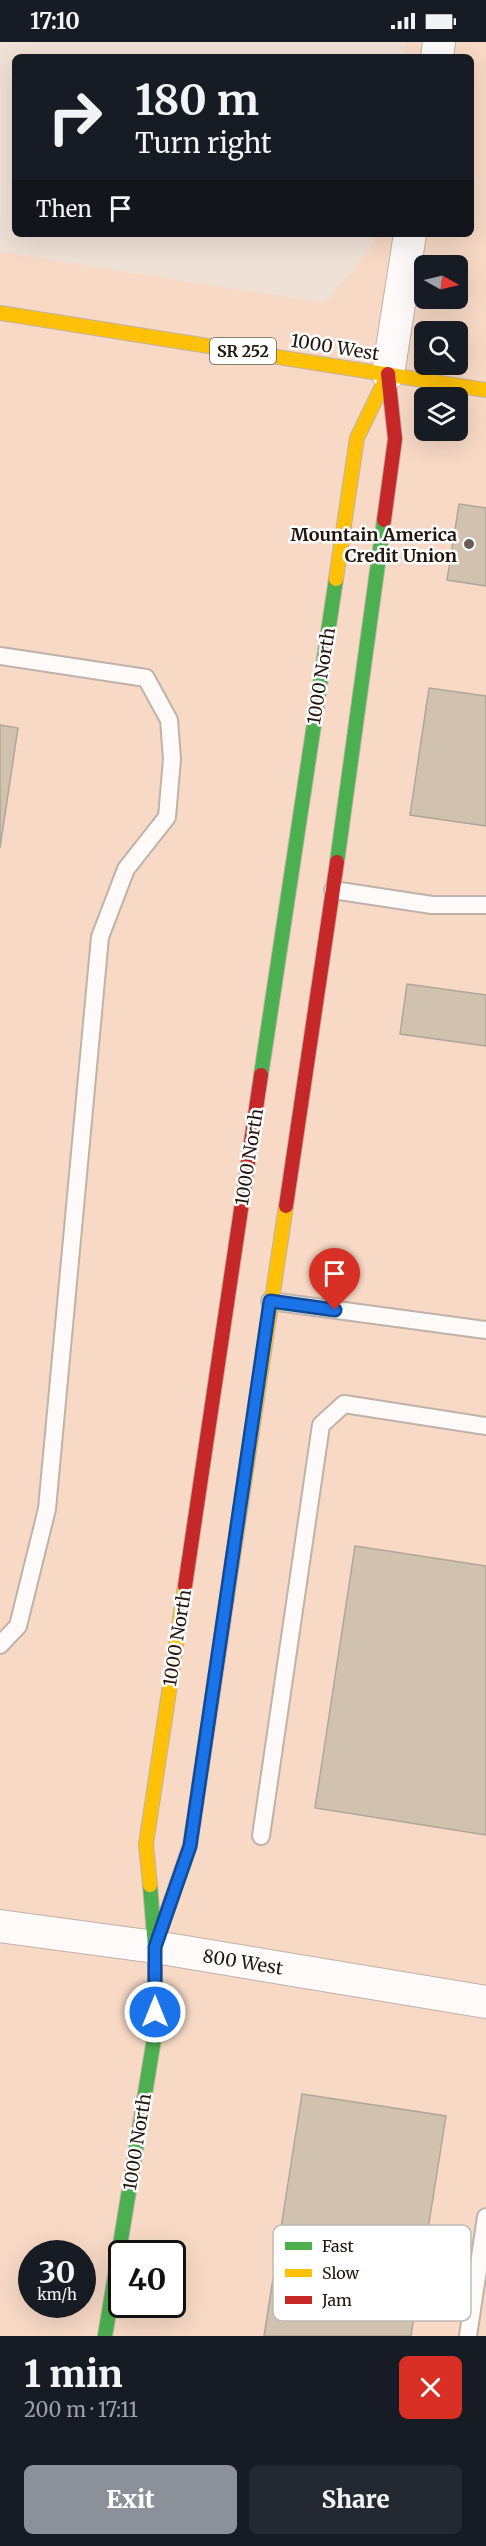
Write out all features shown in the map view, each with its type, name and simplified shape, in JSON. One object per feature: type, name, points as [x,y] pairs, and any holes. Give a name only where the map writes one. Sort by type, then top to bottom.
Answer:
[{"type":"street","name":"1000 North","points":[[155,1947],[190,1846],[333,890],[395,439],[388,374],[410,237]]},
{"type":"street","name":"1000 West","points":[[0,313],[486,390]]},
{"type":"street","name":"1000 North","points":[[105,2336],[155,2033],[155,1947],[146,1844],[357,438],[388,374]]},
{"type":"street","name":"800 West","points":[[0,1926],[155,1947],[486,2002]]},
{"type":"lane","points":[[0,656],[146,678],[169,720],[172,759],[167,817],[126,869],[100,937],[46,1509],[18,1626],[0,1645]]},
{"type":"lane","points":[[333,890],[432,905],[486,906]]},
{"type":"lane","points":[[270,1301],[486,1330]]},
{"type":"lane","points":[[261,1836],[321,1425],[344,1404],[486,1426]]},
{"type":"lane","points":[[471,2316],[486,2217]]},
{"type":"lane","points":[[468,2336],[470,2321]]},
{"type":"shaded area","points":[[405,42],[486,42],[486,2336],[0,2336],[0,252],[325,303],[374,244],[375,237],[474,237],[474,54],[403,54]]},
{"type":"building","name":"Mountain America Credit Union","points":[[459,504],[486,508],[486,586],[447,580]]},
{"type":"building","points":[[429,688],[486,696],[486,826],[410,815]]},
{"type":"building","points":[[0,725],[18,728],[0,848]]},
{"type":"building","points":[[407,984],[486,995],[486,1046],[400,1034]]},
{"type":"building","points":[[355,1546],[486,1566],[486,1835],[315,1808]]},
{"type":"building","points":[[302,2094],[446,2116],[429,2225],[281,2225]]},
{"type":"building","points":[[273,2279],[273,2321],[413,2321],[411,2336],[264,2336]]},
{"type":"traffic: fast","points":[[337,862],[384,520]]},
{"type":"traffic: fast","points":[[261,1075],[336,579]]},
{"type":"traffic: fast","points":[[105,2336],[155,2033],[155,1947],[150,1885]]},
{"type":"traffic: slow","points":[[0,313],[486,390]]},
{"type":"traffic: slow","points":[[336,579],[357,438],[388,374]]},
{"type":"traffic: slow","points":[[227,1597],[286,1206]]},
{"type":"traffic: slow","points":[[150,1885],[146,1844],[185,1586]]},
{"type":"traffic: jam","points":[[384,520],[395,439],[388,374]]},
{"type":"traffic: jam","points":[[286,1206],[337,862]]},
{"type":"traffic: jam","points":[[185,1586],[261,1075]]},
{"type":"traffic: jam","points":[[158,1937],[190,1846],[227,1597]]},
{"type":"place","name":"Mountain America Credit Union","points":[[469,544]]},
{"type":"route","points":[[155,2012],[155,1947],[190,1846],[270,1301],[335,1310]]}]
